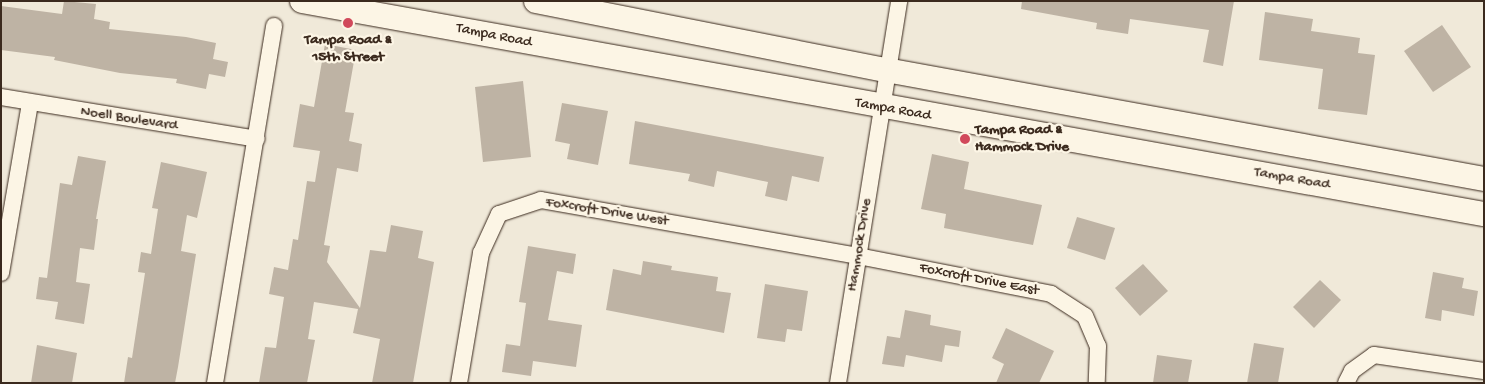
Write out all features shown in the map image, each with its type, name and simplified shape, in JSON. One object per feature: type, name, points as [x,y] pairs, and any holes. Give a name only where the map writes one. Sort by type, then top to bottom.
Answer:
[{"type":"main road","name":"Tampa Road","points":[[302,1],[397,9],[881,108],[1484,214]]},
{"type":"main road","points":[[536,1],[886,70],[1484,179]]},
{"type":"street","name":"Hammock Drive","points":[[838,383],[886,70],[899,1]]},
{"type":"street","points":[[215,383],[257,139],[274,26]]},
{"type":"street","name":"Noell Boulevard","points":[[1,97],[257,139]]},
{"type":"street","points":[[1,274],[30,103]]},
{"type":"street","name":"Foxcroft Drive West","points":[[459,383],[481,252],[499,214],[541,200],[858,256]]},
{"type":"street","name":"Foxcroft Drive East","points":[[858,256],[1051,294],[1085,316],[1098,346],[1097,383]]},
{"type":"street","points":[[1346,383],[1352,371],[1374,355],[1484,371]]},
{"type":"building","points":[[64,1],[96,4],[94,19],[110,22],[109,29],[186,37],[216,43],[213,59],[228,62],[225,77],[209,74],[206,89],[176,83],[177,79],[120,73],[54,60],[55,57],[1,50],[1,6],[62,14]]},
{"type":"building","points":[[1022,1],[1234,1],[1223,66],[1203,62],[1209,30],[1130,19],[1128,34],[1096,29],[1097,23],[1021,9]]},
{"type":"building","points":[[1265,12],[1313,19],[1311,31],[1360,38],[1358,53],[1375,55],[1367,115],[1318,109],[1323,69],[1259,60]]},
{"type":"building","points":[[1442,25],[1471,67],[1433,92],[1404,51]]},
{"type":"building","points":[[325,44],[356,50],[345,112],[354,113],[349,141],[362,144],[358,172],[337,168],[324,245],[330,246],[327,262],[360,308],[370,250],[386,252],[391,225],[423,231],[418,258],[434,262],[413,383],[372,383],[380,339],[353,333],[358,309],[314,302],[308,339],[315,340],[307,383],[259,383],[265,347],[276,348],[284,297],[269,294],[274,267],[288,270],[293,239],[298,240],[307,181],[315,182],[320,151],[293,147],[300,104],[314,107]]},
{"type":"building","points":[[523,81],[531,157],[483,162],[475,87]]},
{"type":"building","points":[[562,103],[608,111],[598,165],[567,159],[570,144],[555,141]]},
{"type":"building","points":[[635,121],[824,157],[819,182],[792,176],[787,201],[765,196],[768,182],[717,171],[714,187],[688,181],[690,174],[629,164]]},
{"type":"building","points":[[932,154],[969,162],[964,189],[1042,205],[1033,245],[944,228],[946,214],[921,209]]},
{"type":"building","points":[[78,156],[106,161],[96,219],[98,219],[94,250],[80,248],[76,282],[90,284],[84,324],[55,319],[58,302],[36,299],[39,277],[47,278],[60,183],[72,185]]},
{"type":"building","points":[[161,162],[207,172],[197,218],[187,215],[181,251],[196,254],[178,367],[175,383],[124,383],[128,357],[132,358],[145,273],[138,272],[141,252],[151,254],[158,209],[152,208]]},
{"type":"building","points":[[1077,217],[1115,228],[1105,260],[1067,248]]},
{"type":"building","points":[[528,246],[576,254],[573,274],[557,271],[548,320],[582,325],[576,367],[533,361],[531,376],[502,372],[506,344],[520,346],[526,303],[519,302]]},
{"type":"building","points":[[643,261],[672,266],[671,270],[718,277],[716,291],[731,293],[724,333],[606,310],[613,269],[641,275]]},
{"type":"building","points":[[1143,264],[1168,291],[1140,316],[1115,288]]},
{"type":"building","points":[[1433,272],[1464,278],[1462,288],[1478,291],[1474,316],[1442,310],[1441,321],[1425,318]]},
{"type":"building","points":[[1320,280],[1341,300],[1314,328],[1293,307]]},
{"type":"building","points":[[765,284],[808,291],[802,331],[787,329],[785,342],[757,338]]},
{"type":"building","points":[[905,310],[931,315],[930,325],[961,331],[959,347],[945,345],[942,362],[906,355],[904,367],[882,364],[887,336],[900,338]]},
{"type":"building","points":[[1006,328],[1054,351],[1039,383],[996,383],[1004,364],[992,358]]},
{"type":"building","points":[[1254,343],[1284,348],[1278,383],[1247,383]]},
{"type":"building","points":[[37,345],[77,353],[72,383],[31,383]]},
{"type":"building","points":[[1157,355],[1192,360],[1188,383],[1153,383]]},
{"type":"place","name":"Tampa Road & 15th Street","points":[[348,23]]},
{"type":"place","name":"Tampa Road & Hammock Drive","points":[[965,139]]}]
